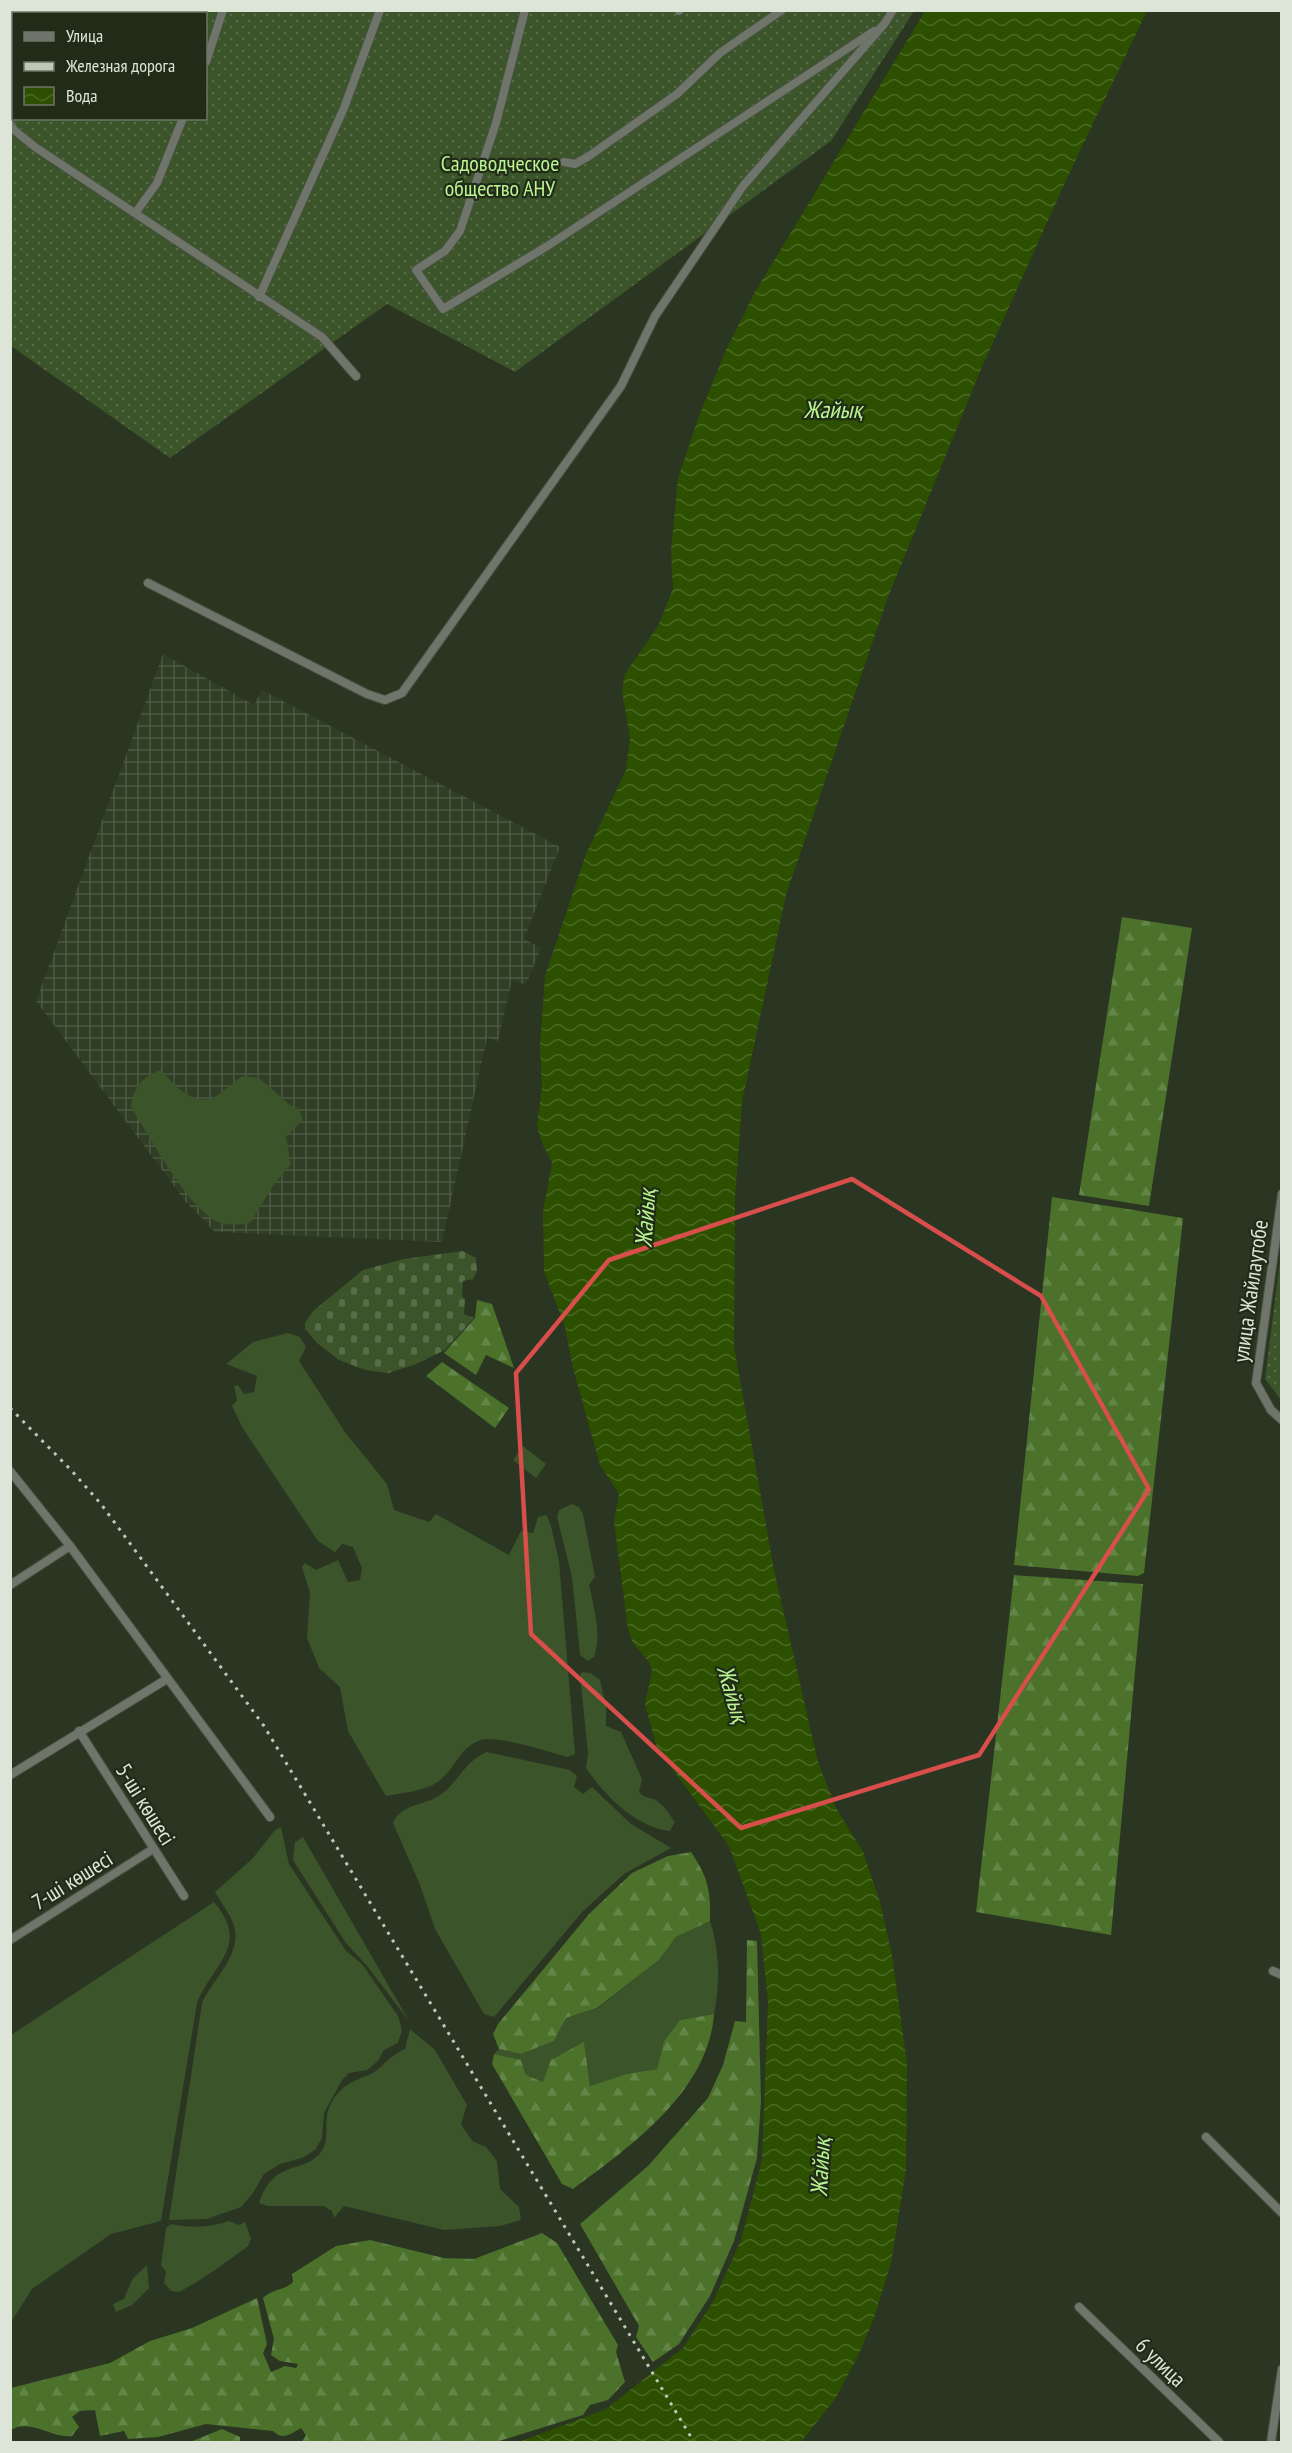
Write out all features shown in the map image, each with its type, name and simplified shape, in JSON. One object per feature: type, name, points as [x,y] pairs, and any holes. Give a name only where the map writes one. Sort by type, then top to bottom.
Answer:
[{"type":"street","points":[[207,59],[223,10]]},
{"type":"street","points":[[259,297],[344,108],[380,10]]},
{"type":"street","points":[[525,10],[496,123],[460,231],[445,250],[416,270],[443,309],[549,244],[885,23]]},
{"type":"street","points":[[564,162],[575,164],[590,156],[677,94],[720,53],[782,10]]},
{"type":"street","points":[[148,583],[367,694],[385,700],[402,693],[621,386],[655,316],[743,186],[885,23],[893,10]]},
{"type":"street","points":[[136,212],[158,183],[182,120]]},
{"type":"street","points":[[10,124],[35,147],[322,337],[356,376]]},
{"type":"street","name":"улица Жайлаутобе","points":[[1281,1194],[1256,1383],[1271,1410],[1281,1420]]},
{"type":"street","points":[[10,1472],[70,1546],[270,1817]]},
{"type":"street","points":[[10,1585],[70,1546]]},
{"type":"street","points":[[10,1774],[167,1679]]},
{"type":"street","name":"5-шi көшесі","points":[[79,1731],[184,1896]]},
{"type":"street","name":"7-шi көшесі","points":[[10,1941],[153,1850]]},
{"type":"street","points":[[1206,2137],[1281,2213]]},
{"type":"street","name":"6 улица","points":[[1079,2307],[1219,2442]]},
{"type":"street","points":[[1271,2442],[1281,2369]]},
{"type":"highlighted area","points":[[852,1179],[1041,1296],[1149,1489],[979,1755],[741,1828],[531,1634],[516,1373],[609,1260]]},
{"type":"shaded area","points":[[163,654],[254,705],[262,690],[560,847],[524,939],[541,948],[526,985],[512,980],[498,1041],[487,1038],[442,1242],[215,1232],[185,1201],[36,1001]]},
{"type":"green space","name":"Садоводческое общество АНУ","points":[[10,11],[914,11],[831,141],[515,372],[387,304],[170,458],[11,346]]},
{"type":"green space","points":[[1122,917],[1192,928],[1149,1206],[1079,1195]]},
{"type":"green space","points":[[161,1070],[183,1092],[205,1100],[216,1096],[243,1076],[259,1078],[290,1105],[299,1109],[303,1120],[286,1137],[291,1164],[273,1186],[251,1222],[237,1225],[223,1223],[214,1220],[203,1211],[168,1168],[131,1107],[140,1083]]},
{"type":"green space","points":[[1052,1197],[1183,1218],[1144,1573],[1138,1576],[1014,1565]]},
{"type":"green space","points":[[463,1251],[476,1258],[477,1271],[473,1279],[463,1281],[462,1296],[465,1299],[464,1314],[474,1318],[445,1350],[414,1365],[388,1373],[365,1370],[339,1360],[317,1343],[305,1329],[305,1323],[313,1311],[363,1270],[404,1259]]},
{"type":"green space","points":[[1281,1253],[1281,1400],[1265,1379]]},
{"type":"green space","points":[[477,1300],[492,1304],[514,1368],[486,1355],[476,1375],[444,1353],[475,1318]]},
{"type":"green space","points":[[288,1333],[300,1337],[306,1347],[299,1361],[345,1432],[387,1484],[394,1510],[429,1522],[436,1514],[509,1555],[521,1531],[533,1533],[538,1517],[546,1515],[550,1522],[559,1561],[575,1754],[567,1757],[511,1742],[481,1740],[468,1748],[445,1776],[434,1784],[414,1791],[386,1796],[348,1731],[340,1687],[319,1668],[307,1638],[310,1593],[302,1567],[305,1563],[316,1570],[338,1560],[348,1582],[360,1580],[362,1568],[353,1547],[342,1544],[335,1552],[318,1541],[242,1427],[232,1406],[237,1400],[234,1386],[238,1385],[244,1394],[254,1392],[257,1376],[226,1364],[253,1342]]},
{"type":"green space","points":[[442,1362],[509,1408],[495,1428],[426,1376]]},
{"type":"green space","points":[[523,1446],[546,1464],[536,1478],[513,1460]]},
{"type":"green space","points":[[572,1504],[579,1507],[583,1514],[595,1577],[589,1585],[597,1640],[594,1657],[588,1661],[580,1655],[572,1577],[557,1517],[559,1510]]},
{"type":"green space","points":[[1014,1575],[1143,1584],[1111,1935],[976,1912]]},
{"type":"green space","points":[[582,1672],[590,1673],[600,1680],[606,1707],[606,1726],[621,1732],[642,1779],[639,1792],[660,1803],[666,1809],[675,1822],[670,1831],[645,1824],[622,1808],[602,1789],[586,1768],[588,1753],[580,1676]]},
{"type":"green space","points":[[487,1752],[570,1770],[577,1776],[574,1787],[583,1794],[592,1787],[631,1824],[671,1848],[624,1874],[583,1911],[494,2017],[484,2014],[435,1929],[420,1885],[393,1823],[396,1817],[406,1809],[443,1793],[472,1762]]},
{"type":"green space","points":[[281,1827],[289,1864],[346,1951],[362,1964],[398,2016],[402,2030],[398,2043],[384,2050],[378,2061],[367,2070],[349,2073],[342,2080],[324,2113],[322,2138],[315,2150],[302,2158],[280,2164],[264,2174],[253,2193],[241,2207],[207,2219],[169,2220],[202,2003],[229,1959],[235,1940],[232,1921],[215,1892],[253,1858],[275,1830]]},
{"type":"green space","points":[[303,1837],[409,2021],[368,1967],[346,1943],[293,1860],[295,1842]]},
{"type":"green space","points":[[691,1852],[707,1885],[710,1921],[676,1937],[659,1960],[597,2008],[566,2018],[554,2041],[521,2054],[499,2049],[493,2034],[498,2024],[589,1914],[632,1873],[668,1856]]},
{"type":"green space","points":[[214,1902],[225,1917],[229,1931],[229,1943],[197,2003],[161,2221],[111,2234],[32,2289],[11,2322],[11,2035]]},
{"type":"green space","points":[[710,1921],[716,1944],[718,1968],[714,2014],[680,2020],[664,2041],[657,2069],[626,2074],[590,2086],[584,2043],[543,2082],[526,2075],[521,2060],[494,2054],[499,2049],[521,2054],[554,2041],[566,2018],[598,2008],[659,1960],[676,1937]]},
{"type":"green space","points":[[747,1940],[757,1941],[761,2101],[757,2158],[734,2241],[710,2296],[679,2344],[653,2362],[636,2337],[639,2326],[580,2224],[648,2166],[708,2098],[723,2065],[735,2021],[746,2022]]},
{"type":"green space","points":[[714,2014],[709,2042],[698,2068],[663,2115],[619,2154],[573,2189],[562,2184],[492,2064],[494,2054],[521,2060],[526,2075],[543,2082],[551,2060],[584,2042],[590,2086],[626,2074],[657,2069],[664,2041],[680,2020]]},
{"type":"green space","points":[[410,2029],[435,2050],[467,2105],[461,2124],[472,2141],[486,2147],[497,2161],[500,2189],[519,2207],[521,2220],[500,2226],[444,2230],[344,2206],[334,2218],[332,2211],[323,2206],[267,2206],[259,2203],[272,2179],[280,2173],[314,2159],[321,2152],[326,2139],[326,2121],[334,2098],[348,2085],[374,2072],[391,2057],[405,2049]]},
{"type":"green space","points":[[229,2221],[239,2225],[245,2222],[251,2239],[248,2246],[188,2287],[179,2292],[171,2291],[164,2283],[166,2272],[161,2265],[166,2228],[171,2224],[200,2227]]},
{"type":"green space","points":[[542,2233],[557,2243],[618,2345],[616,2352],[625,2382],[608,2400],[590,2405],[583,2415],[496,2442],[302,2442],[306,2435],[301,2428],[280,2436],[273,2431],[206,2424],[158,2437],[128,2439],[124,2431],[100,2436],[95,2410],[80,2411],[72,2417],[79,2427],[72,2436],[57,2435],[26,2426],[11,2430],[11,2388],[110,2363],[150,2341],[192,2328],[257,2298],[267,2344],[263,2353],[271,2372],[285,2366],[296,2368],[298,2364],[280,2361],[271,2355],[274,2339],[263,2298],[290,2285],[293,2282],[292,2274],[336,2246],[370,2240],[444,2258],[474,2259]]},
{"type":"green space","points":[[147,2265],[149,2288],[132,2305],[116,2312],[113,2304],[124,2299],[133,2278]]},
{"type":"green space","points":[[222,2429],[240,2437],[240,2442],[190,2442]]},
{"type":"water","name":"Жайық","points":[[925,11],[1147,11],[1068,176],[981,369],[888,597],[786,895],[742,1102],[735,1198],[734,1346],[774,1570],[818,1762],[836,1808],[863,1852],[880,1902],[892,1955],[907,2063],[906,2170],[891,2263],[874,2318],[858,2356],[835,2399],[801,2442],[519,2442],[606,2409],[683,2348],[714,2300],[741,2240],[762,2160],[768,2002],[761,1934],[729,1846],[657,1748],[645,1704],[652,1671],[649,1662],[633,1643],[628,1629],[614,1522],[619,1494],[600,1465],[573,1368],[565,1327],[544,1271],[543,1212],[552,1163],[542,1143],[537,1125],[542,1088],[540,1047],[545,976],[586,854],[626,770],[630,738],[622,691],[625,674],[658,626],[673,589],[671,552],[678,478],[699,416],[725,352],[755,292]]},
{"type":"railway","points":[[10,1408],[101,1504],[264,1726],[694,2442]]}]
